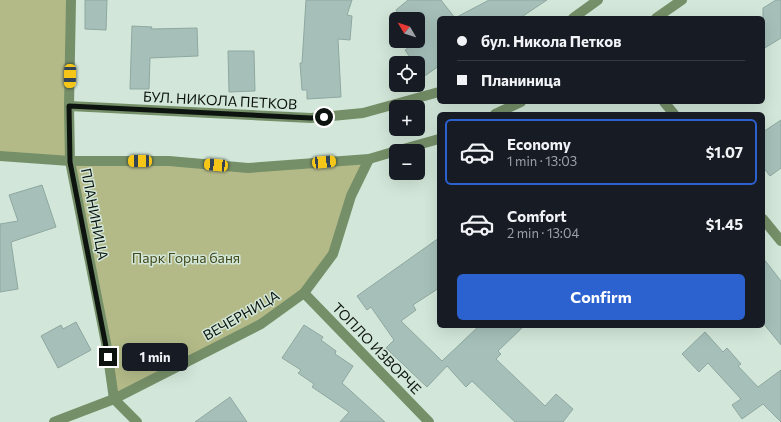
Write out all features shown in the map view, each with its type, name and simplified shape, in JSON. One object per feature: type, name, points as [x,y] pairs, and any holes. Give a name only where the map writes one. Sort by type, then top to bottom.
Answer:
[{"type":"street","name":"ПЛАНИНИЦА","points":[[72,0],[69,106],[70,162],[106,343],[114,399]]},
{"type":"street","points":[[576,16],[598,0]]},
{"type":"street","points":[[659,16],[682,0]]},
{"type":"street","name":"БУЛ. НИКОЛА ПЕТКОВ","points":[[69,106],[311,118],[363,113],[437,93]]},
{"type":"street","points":[[500,112],[518,104]]},
{"type":"street","points":[[666,104],[672,112]]},
{"type":"street","points":[[421,144],[437,140]]},
{"type":"street","points":[[0,156],[70,162],[168,161],[248,168],[369,159],[389,153]]},
{"type":"street","name":"ВЕЧЕРНИЦА","points":[[54,422],[114,399],[261,324],[304,293],[333,254],[351,196],[369,159]]},
{"type":"street","points":[[765,221],[781,241]]},
{"type":"street","name":"ТОПЛО ИЗВОРЧЕ","points":[[304,293],[429,422]]},
{"type":"street","points":[[114,399],[137,422]]},
{"type":"green space","name":"Парк Горна баня","points":[[0,0],[71,0],[71,161],[248,168],[369,159],[333,254],[304,293],[261,324],[114,399],[70,162],[0,156]]},
{"type":"building","points":[[85,0],[107,0],[106,30],[85,29]]},
{"type":"building","points":[[306,0],[352,0],[347,15],[352,16],[350,40],[338,39],[341,97],[307,99],[307,90],[302,90],[300,63],[302,63]]},
{"type":"building","points":[[408,0],[441,0],[453,16],[437,16],[437,67],[425,76],[425,56],[409,56],[405,50],[408,48],[425,48],[425,12],[397,12],[396,10]]},
{"type":"building","points":[[489,0],[547,0],[523,16],[459,16]]},
{"type":"building","points":[[776,0],[781,0],[781,38],[765,48],[765,16],[763,16],[763,8]]},
{"type":"building","points":[[132,26],[152,27],[151,29],[197,28],[198,56],[150,58],[149,89],[130,89]]},
{"type":"building","points":[[228,51],[254,51],[255,91],[229,92]]},
{"type":"building","points":[[781,120],[781,168],[770,176],[765,170],[765,131]]},
{"type":"building","points":[[42,185],[56,227],[11,242],[18,289],[0,292],[0,224],[18,221],[9,195]]},
{"type":"building","points":[[437,239],[437,289],[413,305],[416,310],[401,321],[442,361],[477,328],[522,328],[498,351],[501,354],[496,359],[545,406],[556,394],[573,409],[563,422],[515,422],[472,381],[466,387],[447,366],[427,387],[386,348],[394,340],[371,307],[367,310],[357,296]]},
{"type":"building","points":[[765,261],[781,281],[781,345],[765,325]]},
{"type":"building","points":[[76,322],[91,350],[58,368],[41,336],[61,325],[63,329]]},
{"type":"building","points":[[304,325],[323,337],[321,340],[336,351],[335,354],[353,366],[342,383],[385,422],[340,422],[349,412],[312,387],[314,384],[298,373],[301,370],[282,358]]},
{"type":"building","points":[[705,332],[723,352],[727,348],[741,364],[738,366],[758,387],[781,370],[781,422],[763,404],[742,419],[732,405],[741,399],[708,363],[699,372],[682,354]]},
{"type":"building","points":[[230,397],[247,422],[195,422]]},
{"type":"route","points":[[108,357],[70,162],[69,106],[311,118],[324,117]]}]
